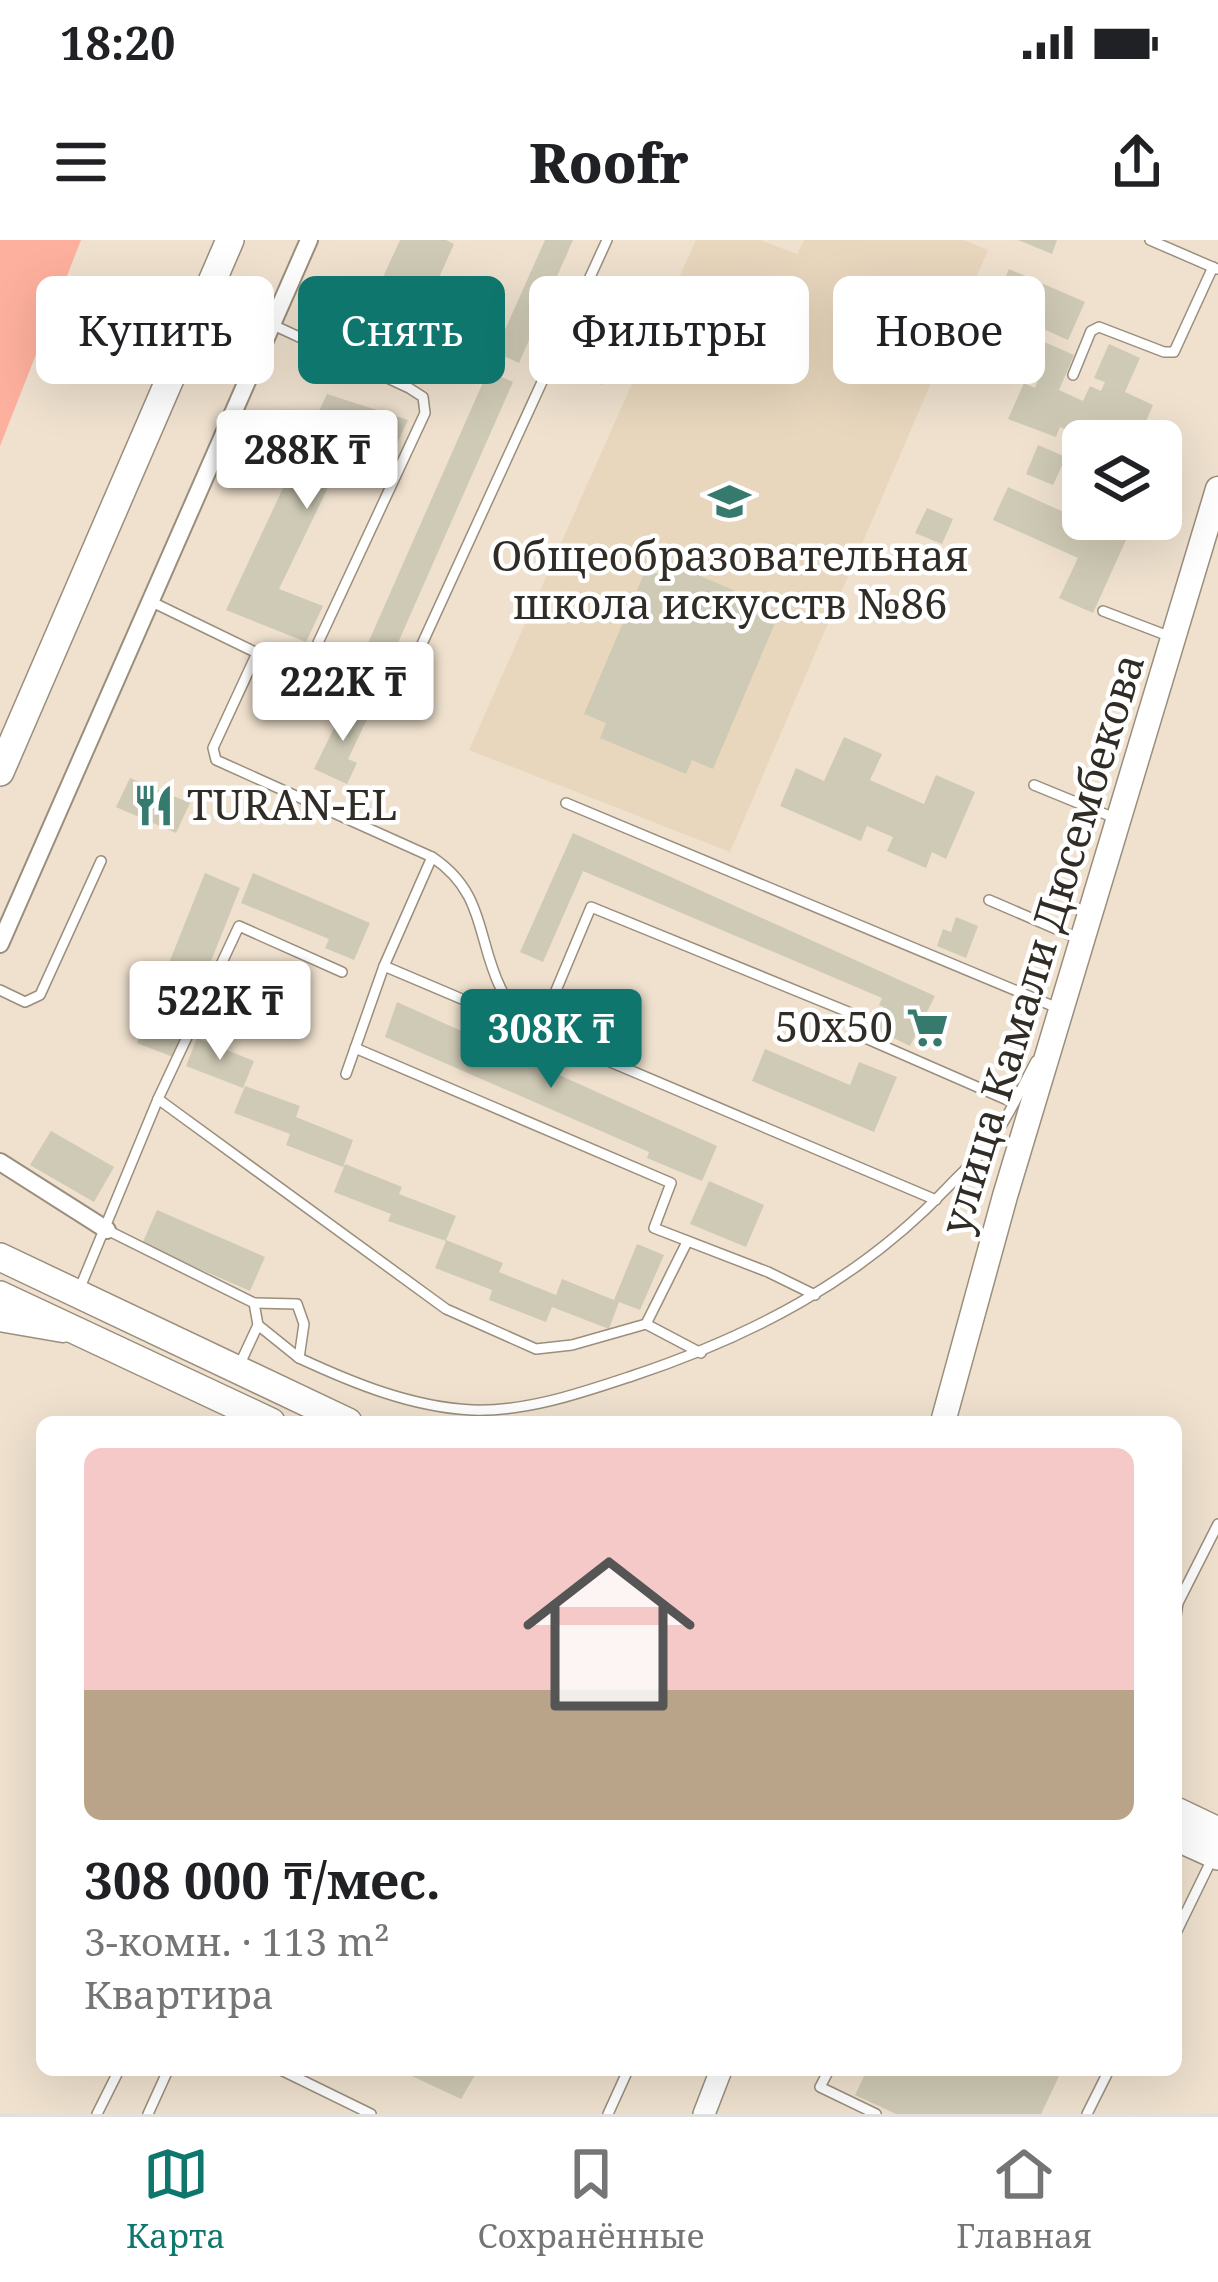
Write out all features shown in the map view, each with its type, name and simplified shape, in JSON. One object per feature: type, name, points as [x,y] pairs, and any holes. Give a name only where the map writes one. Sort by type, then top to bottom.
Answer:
[{"type":"main road","points":[[214,276],[230,240]]},
{"type":"main road","points":[[0,772],[167,384]]},
{"type":"main road","name":"улица Камали Дюсембекова","points":[[945,1416],[1218,489]]},
{"type":"main road","points":[[0,1257],[335,1416]]},
{"type":"main road","points":[[0,1295],[259,1416]]},
{"type":"main road","points":[[0,1319],[80,1333]]},
{"type":"main road","points":[[1182,1816],[1217,1847]]},
{"type":"main road","points":[[1182,1838],[1217,1847]]},
{"type":"street","points":[[274,317],[309,240]]},
{"type":"street","points":[[0,944],[245,384]]},
{"type":"street","points":[[0,1162],[106,1230]]},
{"type":"street","points":[[704,2114],[719,2076]]},
{"type":"lane","points":[[152,602],[369,707],[388,709],[395,704],[607,240]]},
{"type":"lane","points":[[1073,375],[1088,338],[1100,327],[1174,352],[1216,268],[1150,240]]},
{"type":"lane","points":[[274,325],[409,388],[423,397],[425,413],[303,675]]},
{"type":"lane","points":[[1103,611],[1173,638]]},
{"type":"lane","points":[[257,653],[213,748],[216,760],[432,857],[462,883],[481,922],[501,989],[514,1009],[539,1031]]},
{"type":"lane","points":[[1034,784],[1118,820]]},
{"type":"lane","points":[[258,1325],[299,1358],[360,1385],[435,1406],[476,1410],[579,1394],[701,1353],[766,1324],[815,1295],[902,1232],[991,1142],[1061,1010],[566,803]]},
{"type":"lane","points":[[346,1074],[384,966],[432,857]]},
{"type":"lane","points":[[0,990],[25,1002],[40,995],[101,861]]},
{"type":"lane","points":[[988,900],[1082,940]]},
{"type":"lane","points":[[539,1031],[592,908],[863,1018],[856,1034],[1013,1102]]},
{"type":"lane","points":[[77,1293],[158,1099],[239,926],[342,972]]},
{"type":"lane","points":[[384,966],[935,1200]]},
{"type":"lane","points":[[356,1048],[671,1183],[653,1228],[769,1272],[815,1295]]},
{"type":"lane","points":[[158,1099],[446,1309],[536,1349],[572,1345],[646,1324],[701,1353]]},
{"type":"lane","points":[[106,1230],[254,1303],[297,1304],[304,1324],[299,1358]]},
{"type":"lane","points":[[646,1324],[687,1242]]},
{"type":"lane","points":[[237,1370],[258,1325],[254,1303]]},
{"type":"lane","points":[[1182,1595],[1218,1524]]},
{"type":"lane","points":[[1182,1920],[1217,1847]]},
{"type":"lane","points":[[97,2114],[116,2076]]},
{"type":"lane","points":[[148,2114],[165,2076]]},
{"type":"lane","points":[[293,2076],[371,2114]]},
{"type":"lane","points":[[608,2114],[625,2076]]},
{"type":"lane","points":[[826,2076],[820,2087],[876,2114]]},
{"type":"lane","points":[[1088,2114],[1106,2076]]},
{"type":"shaded area","points":[[0,240],[81,240],[67,276],[36,276],[36,354],[0,446]]},
{"type":"shaded area","name":"Общеобразовательная школа искусств №86","points":[[696,240],[760,240],[797,254],[804,240],[964,240],[988,250],[977,276],[833,276],[833,384],[931,384],[730,852],[469,750],[632,384],[809,384],[809,276],[680,276]]},
{"type":"building","points":[[400,240],[454,244],[440,276],[384,276]]},
{"type":"building","points":[[545,240],[573,240],[557,276],[529,276],[529,340],[519,363],[505,357],[505,330]]},
{"type":"building","points":[[1018,240],[1057,240],[1052,254]]},
{"type":"building","points":[[1045,285],[1085,302],[1068,340],[1045,330]]},
{"type":"building","points":[[1045,342],[1074,355],[1059,390],[1083,401],[1090,386],[1101,391],[1105,382],[1094,378],[1109,344],[1140,358],[1125,392],[1153,405],[1147,420],[1062,420],[1056,437],[1008,419],[1024,384],[1035,388],[1045,384]]},
{"type":"building","points":[[505,378],[513,382],[375,695],[350,684],[482,384],[505,384]]},
{"type":"building","points":[[327,394],[408,420],[390,459],[349,444],[279,589],[323,606],[306,642],[226,610]]},
{"type":"building","points":[[1038,445],[1062,455],[1053,485],[1026,474]]},
{"type":"building","points":[[1008,487],[1062,511],[1062,540],[1126,540],[1093,613],[1059,598],[1078,558],[993,520]]},
{"type":"building","points":[[927,508],[953,519],[942,544],[915,533]]},
{"type":"building","points":[[672,564],[759,601],[754,614],[775,623],[713,769],[692,760],[686,774],[600,738],[606,723],[584,714],[646,569],[666,578]]},
{"type":"building","points":[[347,701],[370,713],[348,759],[357,763],[347,784],[314,769]]},
{"type":"building","points":[[844,737],[882,754],[870,780],[924,804],[936,775],[975,792],[946,859],[932,852],[926,868],[887,851],[893,837],[867,826],[861,841],[780,806],[796,768],[824,781]]},
{"type":"building","name":"TURAN-EL","points":[[130,778],[190,803],[176,833],[116,807]]},
{"type":"building","points":[[573,833],[935,996],[910,1046],[877,1030],[887,1009],[879,1005],[882,998],[583,871],[543,962],[520,952]]},
{"type":"building","points":[[205,873],[240,888],[173,1057],[137,1043]]},
{"type":"building","points":[[253,873],[370,923],[354,960],[325,948],[329,939],[241,903]]},
{"type":"building","points":[[956,917],[978,926],[966,958],[937,946],[943,929],[951,932]]},
{"type":"building","points":[[397,1002],[717,1146],[702,1181],[647,1158],[649,1152],[385,1037]]},
{"type":"building","points":[[197,1038],[254,1061],[243,1088],[186,1066]]},
{"type":"building","points":[[765,1049],[850,1085],[859,1062],[897,1077],[874,1132],[752,1081]]},
{"type":"building","points":[[245,1086],[300,1106],[296,1117],[353,1140],[343,1167],[286,1145],[290,1134],[234,1113]]},
{"type":"building","points":[[51,1131],[114,1167],[94,1202],[30,1165]]},
{"type":"building","points":[[345,1164],[402,1187],[399,1194],[456,1216],[446,1240],[503,1263],[499,1272],[556,1295],[562,1279],[614,1300],[637,1244],[664,1255],[640,1310],[619,1302],[609,1329],[552,1307],[546,1322],[489,1300],[492,1290],[435,1268],[446,1241],[388,1221],[391,1214],[334,1192]]},
{"type":"building","points":[[709,1181],[764,1205],[746,1247],[690,1224]]},
{"type":"building","points":[[157,1210],[265,1257],[250,1291],[142,1244]]},
{"type":"building","points":[[412,2076],[474,2076],[461,2099]]},
{"type":"building","points":[[864,2076],[1059,2076],[1041,2114],[896,2114],[855,2095]]},
{"type":"place","name":"Общеобразовательная школа искусств №86","points":[[730,502]]},
{"type":"place","name":"TURAN-EL","points":[[153,805]]},
{"type":"place","name":"50х50","points":[[927,1027]]}]
